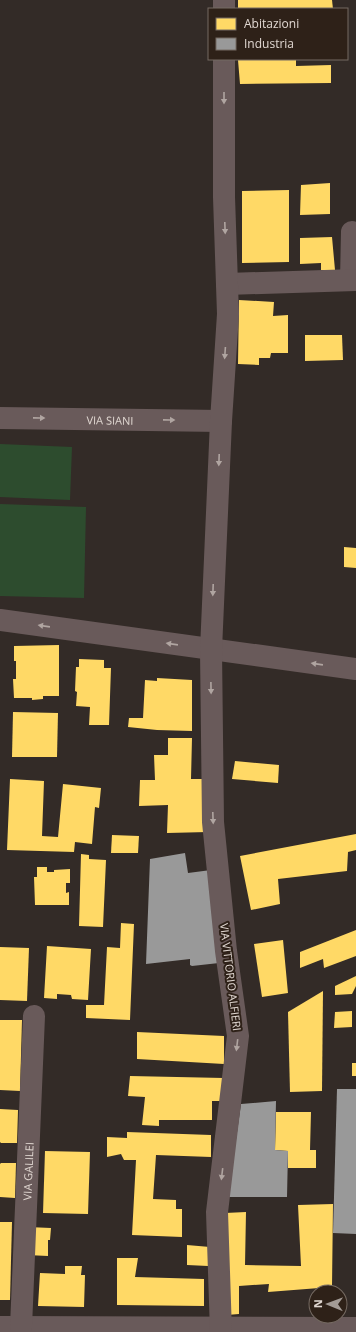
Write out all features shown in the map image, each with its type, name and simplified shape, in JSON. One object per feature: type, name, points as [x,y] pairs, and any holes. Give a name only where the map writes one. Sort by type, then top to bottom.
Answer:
[{"type":"street","name":"VIA VITTORIO ALFIERI","points":[[221,1329],[217,1212],[238,1036],[226,951],[213,822],[211,650],[221,421],[228,314],[224,197],[224,60]]},
{"type":"street","points":[[227,284],[354,280],[352,232]]},
{"type":"street","name":"VIA SIANI","points":[[0,418],[221,421]]},
{"type":"street","points":[[0,620],[356,669]]},
{"type":"street","name":"VIA GALILEI","points":[[10,1327],[34,1016]]},
{"type":"street","points":[[10,1327],[221,1329],[356,1328]]},
{"type":"green space","points":[[0,444],[72,447],[70,500],[0,497]]},
{"type":"green space","points":[[0,504],[86,507],[84,598],[0,596]]},
{"type":"building: Abitazioni","points":[[238,0],[332,0],[333,8],[238,8]]},
{"type":"building: Abitazioni","points":[[238,60],[296,60],[296,66],[331,65],[331,83],[240,84]]},
{"type":"building: Abitazioni","points":[[330,183],[330,214],[300,215],[301,185]]},
{"type":"building: Abitazioni","points":[[289,190],[289,262],[242,263],[242,191]]},
{"type":"building: Abitazioni","points":[[332,237],[335,270],[321,270],[321,263],[300,264],[300,238]]},
{"type":"building: Abitazioni","points":[[239,300],[274,302],[273,316],[288,315],[288,353],[271,353],[270,358],[259,358],[259,365],[238,364]]},
{"type":"building: Abitazioni","points":[[305,335],[342,335],[343,360],[305,361]]},
{"type":"building: Abitazioni","points":[[344,547],[356,548],[356,568],[344,567]]},
{"type":"building: Abitazioni","points":[[59,645],[59,696],[43,696],[43,699],[32,700],[32,698],[14,698],[13,679],[16,679],[16,661],[14,661],[14,646]]},
{"type":"building: Abitazioni","points":[[79,659],[104,660],[104,668],[111,668],[109,725],[89,725],[90,707],[76,706],[76,667],[79,667]]},
{"type":"building: Abitazioni","points":[[157,678],[192,680],[192,731],[128,727],[129,718],[143,718],[145,680],[157,681]]},
{"type":"building: Abitazioni","points":[[13,712],[58,713],[57,757],[12,757]]},
{"type":"building: Abitazioni","points":[[168,738],[192,738],[191,779],[203,779],[208,832],[167,833],[168,805],[139,806],[140,780],[155,780],[154,755],[168,755]]},
{"type":"building: Abitazioni","points":[[235,761],[279,765],[278,783],[232,779]]},
{"type":"building: Abitazioni","points":[[10,779],[44,781],[42,836],[58,837],[63,784],[101,788],[99,808],[95,807],[92,844],[75,842],[74,852],[7,850]]},
{"type":"building: Abitazioni","points":[[356,834],[356,850],[348,852],[347,871],[278,879],[280,904],[251,910],[240,856]]},
{"type":"building: Abitazioni","points":[[112,835],[139,836],[138,853],[111,853]]},
{"type":"building: Abitazioni","points":[[81,854],[89,855],[89,859],[106,860],[103,927],[79,926]]},
{"type":"building: Abitazioni","points":[[37,867],[47,867],[47,872],[70,869],[70,883],[66,883],[66,893],[69,892],[69,905],[35,905],[34,877],[37,877]]},
{"type":"building: Abitazioni","points":[[121,923],[134,924],[130,1020],[86,1018],[86,1005],[104,1005],[107,947],[120,948]]},
{"type":"building: Abitazioni","points":[[356,930],[356,956],[324,968],[323,959],[300,968],[300,952]]},
{"type":"building: Abitazioni","points":[[283,940],[288,993],[262,997],[254,944]]},
{"type":"building: Abitazioni","points":[[47,946],[91,949],[88,1000],[72,999],[71,995],[57,994],[57,999],[44,998]]},
{"type":"building: Abitazioni","points":[[0,947],[29,948],[27,1001],[0,1000]]},
{"type":"building: Abitazioni","points":[[356,976],[356,986],[352,994],[335,995],[335,986]]},
{"type":"building: Abitazioni","points":[[323,991],[322,1091],[290,1092],[288,1012]]},
{"type":"building: Abitazioni","points":[[352,1011],[352,1027],[334,1028],[335,1012]]},
{"type":"building: Abitazioni","points":[[0,1020],[22,1020],[20,1091],[0,1090]]},
{"type":"building: Abitazioni","points":[[137,1032],[224,1036],[224,1064],[137,1059]]},
{"type":"building: Abitazioni","points":[[352,1063],[356,1063],[356,1076],[352,1076]]},
{"type":"building: Abitazioni","points":[[130,1076],[224,1078],[220,1101],[212,1101],[212,1120],[159,1120],[159,1126],[142,1125],[145,1097],[128,1096]]},
{"type":"building: Abitazioni","points":[[0,1109],[18,1110],[17,1143],[0,1142]]},
{"type":"building: Abitazioni","points":[[276,1112],[311,1112],[310,1150],[316,1150],[316,1168],[288,1168],[288,1151],[275,1150]]},
{"type":"building: Abitazioni","points":[[127,1132],[211,1135],[211,1157],[156,1155],[153,1199],[176,1200],[176,1209],[182,1209],[182,1237],[132,1235],[136,1160],[124,1160],[121,1154],[107,1157],[107,1137],[127,1138]]},
{"type":"building: Abitazioni","points":[[45,1151],[90,1152],[88,1214],[43,1213]]},
{"type":"building: Abitazioni","points":[[1,1163],[16,1163],[15,1198],[0,1197]]},
{"type":"building: Abitazioni","points":[[333,1204],[332,1284],[308,1284],[308,1289],[268,1292],[269,1284],[239,1286],[239,1314],[227,1315],[225,1213],[246,1212],[245,1265],[301,1266],[298,1205]]},
{"type":"building: Abitazioni","points":[[0,1222],[12,1222],[10,1300],[0,1300]]},
{"type":"building: Abitazioni","points":[[28,1227],[51,1228],[50,1240],[48,1240],[48,1256],[27,1255]]},
{"type":"building: Abitazioni","points":[[187,1245],[210,1247],[208,1266],[187,1265]]},
{"type":"building: Abitazioni","points":[[117,1258],[138,1258],[135,1277],[204,1279],[204,1306],[117,1305]]},
{"type":"building: Abitazioni","points":[[65,1266],[82,1266],[81,1275],[85,1275],[84,1307],[38,1306],[40,1273],[65,1274]]},
{"type":"building: Industria","points":[[185,853],[188,873],[211,870],[219,963],[192,966],[190,965],[190,959],[146,964],[150,859]]},
{"type":"building: Industria","points":[[337,1089],[356,1089],[356,1234],[333,1233]]},
{"type":"building: Industria","points":[[276,1101],[275,1150],[288,1151],[287,1197],[228,1197],[241,1104]]}]
